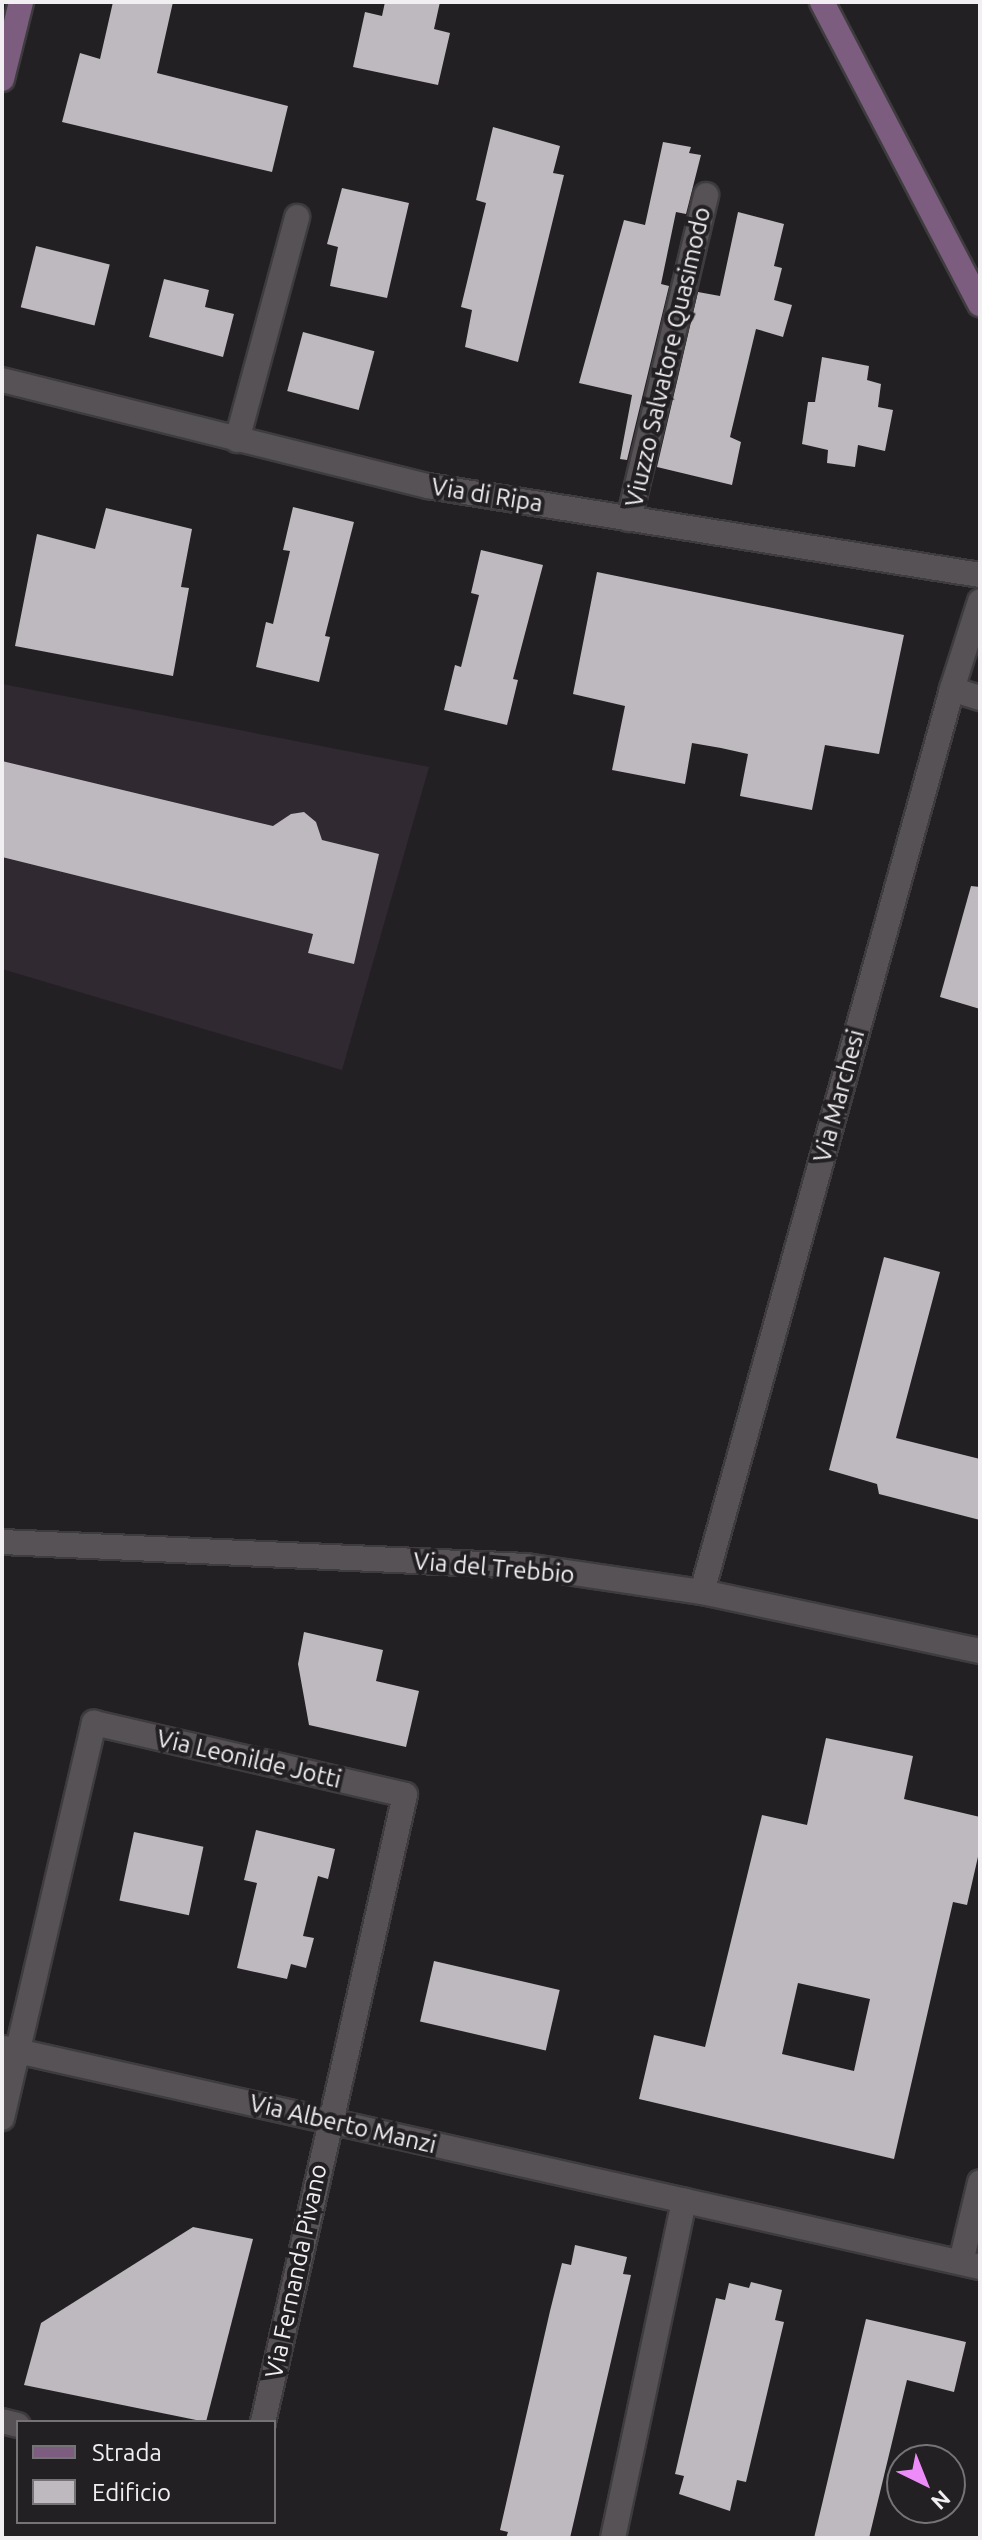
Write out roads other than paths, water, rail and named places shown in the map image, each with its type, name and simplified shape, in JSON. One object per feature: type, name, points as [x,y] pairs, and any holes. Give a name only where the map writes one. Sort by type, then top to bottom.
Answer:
[{"type":"main road","points":[[2,79],[21,2]]},
{"type":"main road","points":[[822,2],[980,304]]},
{"type":"street","name":"Viuzzo Salvatore Quasimodo","points":[[629,519],[706,195]]},
{"type":"street","points":[[237,440],[297,217]]},
{"type":"street","name":"Via di Ripa","points":[[2,380],[428,486],[980,575]]},
{"type":"street","name":"Via Marchesi","points":[[702,1592],[952,689],[980,601]]},
{"type":"street","points":[[952,689],[980,698]]},
{"type":"street","name":"Via del Trebbio","points":[[2,1542],[526,1566],[702,1592],[980,1651]]},
{"type":"street","name":"Via Leonilde Jotti","points":[[10,2049],[94,1723],[405,1795],[329,2121]]},
{"type":"street","points":[[2,2118],[10,2049]]},
{"type":"street","name":"Via Alberto Manzi","points":[[10,2049],[971,2265]]},
{"type":"street","name":"Via Fernanda Pivano","points":[[263,2420],[329,2121]]},
{"type":"street","points":[[971,2265],[980,2182]]},
{"type":"street","points":[[613,2538],[684,2200]]}]
